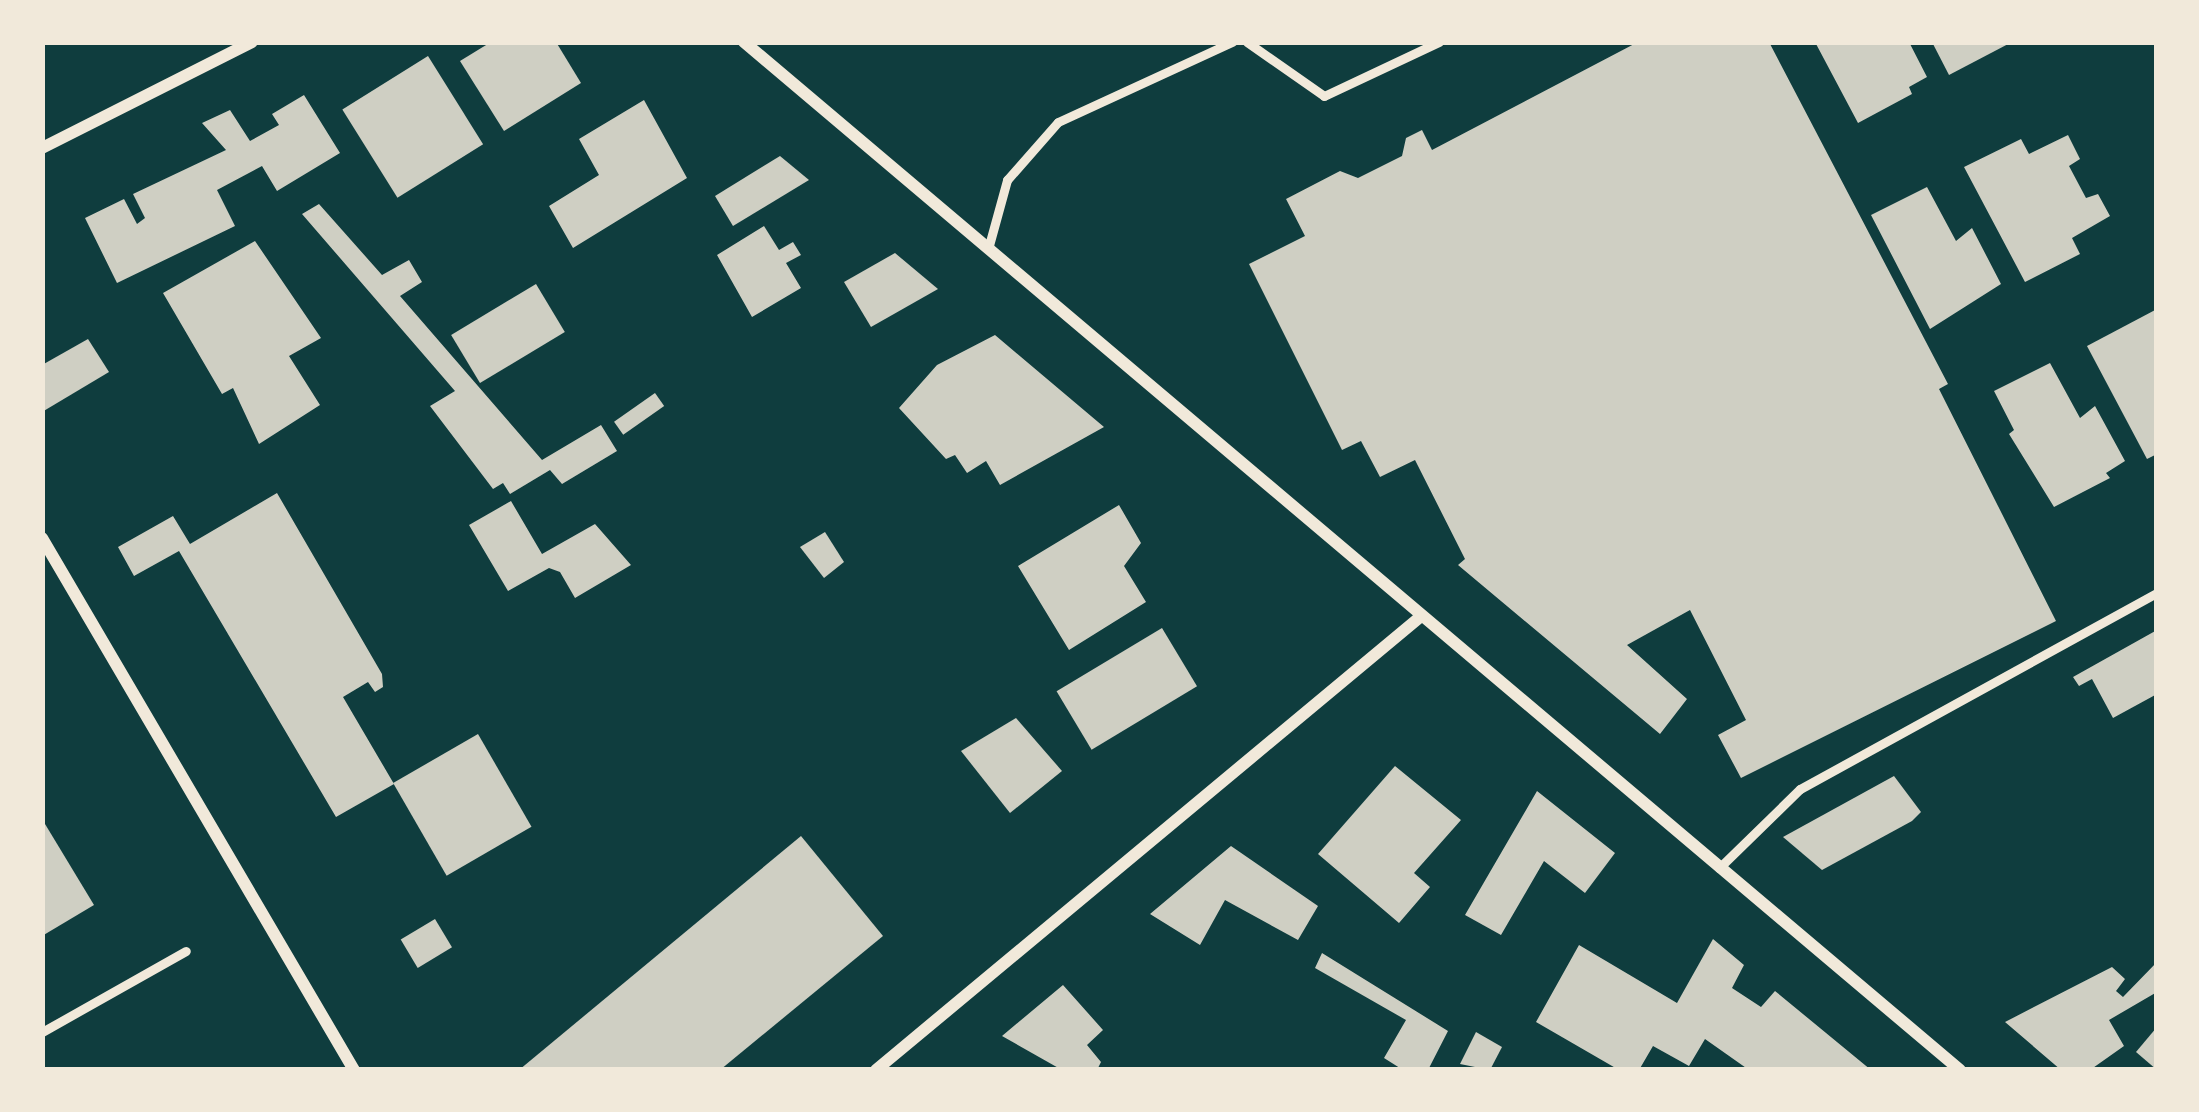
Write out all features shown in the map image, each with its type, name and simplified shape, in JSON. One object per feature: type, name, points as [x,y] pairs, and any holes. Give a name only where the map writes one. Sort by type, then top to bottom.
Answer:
[{"type":"street","points":[[42,148],[252,42]]},
{"type":"street","points":[[744,42],[1960,1070]]},
{"type":"street","points":[[42,538],[354,1070]]},
{"type":"street","points":[[876,1070],[1420,617]]},
{"type":"lane","points":[[988,249],[1007,180],[1058,122],[1232,42]]},
{"type":"lane","points":[[1247,42],[1324,96],[1439,42]]},
{"type":"lane","points":[[1719,868],[1800,789],[2157,593]]},
{"type":"lane","points":[[42,1032],[186,951]]},
{"type":"building","points":[[491,42],[556,42],[581,83],[504,131],[460,61]]},
{"type":"building","points":[[1638,42],[1769,42],[1948,384],[1939,389],[2056,621],[1741,778],[1718,735],[1746,720],[1690,610],[1627,645],[1687,699],[1660,734],[1458,565],[1465,559],[1415,460],[1380,477],[1361,441],[1342,450],[1249,264],[1305,236],[1286,199],[1340,171],[1358,178],[1402,156],[1406,138],[1422,130],[1432,150]]},
{"type":"building","points":[[1815,42],[1909,42],[1927,77],[1909,87],[1912,94],[1858,123]]},
{"type":"building","points":[[1932,42],[2012,42],[1949,75]]},
{"type":"building","points":[[428,56],[483,144],[397,198],[342,110]]},
{"type":"building","points":[[304,95],[340,153],[277,191],[262,166],[217,190],[235,226],[117,283],[85,218],[124,199],[137,224],[145,218],[133,194],[226,150],[202,123],[230,110],[250,141],[279,125],[272,114]]},
{"type":"building","points":[[644,100],[687,178],[573,248],[549,206],[599,175],[579,139]]},
{"type":"building","points":[[2068,135],[2080,159],[2069,166],[2086,198],[2098,194],[2110,216],[2072,238],[2080,254],[2025,282],[1964,167],[2021,139],[2029,154]]},
{"type":"building","points":[[780,156],[809,180],[733,226],[715,196]]},
{"type":"building","points":[[1927,187],[1956,241],[1972,228],[2001,284],[1930,329],[1871,215]]},
{"type":"building","points":[[319,204],[382,275],[409,260],[422,282],[400,296],[542,460],[601,425],[617,451],[562,484],[550,470],[510,494],[503,483],[493,489],[430,406],[455,391],[302,214]]},
{"type":"building","points":[[764,226],[779,250],[793,242],[801,255],[786,263],[801,288],[752,317],[717,255]]},
{"type":"building","points":[[255,241],[321,338],[289,356],[320,405],[259,444],[233,388],[222,394],[163,293]]},
{"type":"building","points":[[895,253],[938,289],[871,327],[844,282]]},
{"type":"building","points":[[536,284],[565,332],[480,383],[451,335]]},
{"type":"building","points":[[2157,309],[2157,454],[2147,459],[2087,346]]},
{"type":"building","points":[[995,335],[1104,427],[1000,485],[986,461],[967,473],[955,455],[946,459],[899,408],[937,365]]},
{"type":"building","points":[[88,339],[109,372],[42,412],[42,365]]},
{"type":"building","points":[[2050,363],[2080,418],[2095,406],[2125,461],[2106,473],[2110,478],[2054,507],[2009,434],[2014,430],[1994,391]]},
{"type":"building","points":[[655,393],[664,406],[623,435],[614,422]]},
{"type":"building","points":[[277,493],[382,674],[383,687],[375,692],[368,682],[343,697],[394,784],[336,817],[179,551],[134,576],[118,547],[173,516],[190,544]]},
{"type":"building","points":[[511,501],[542,554],[595,524],[631,565],[575,598],[560,572],[549,568],[508,591],[469,525]]},
{"type":"building","points":[[1119,505],[1141,543],[1124,566],[1146,602],[1069,650],[1018,566]]},
{"type":"building","points":[[825,532],[844,562],[824,578],[800,547]]},
{"type":"building","points":[[1162,628],[1197,686],[1092,750],[1057,691]]},
{"type":"building","points":[[2157,630],[2157,694],[2113,718],[2092,679],[2079,686],[2073,677]]},
{"type":"building","points":[[1016,718],[1062,771],[1010,813],[961,751]]},
{"type":"building","points":[[478,734],[532,827],[447,876],[393,783]]},
{"type":"building","points":[[1395,766],[1461,820],[1414,873],[1430,887],[1399,923],[1318,854]]},
{"type":"building","points":[[1894,776],[1921,812],[1912,821],[1822,870],[1783,837]]},
{"type":"building","points":[[1537,791],[1615,853],[1585,893],[1544,861],[1501,935],[1465,915]]},
{"type":"building","points":[[42,819],[94,905],[42,936]]},
{"type":"building","points":[[801,836],[883,936],[720,1070],[519,1070]]},
{"type":"building","points":[[1231,846],[1318,906],[1298,940],[1225,900],[1200,945],[1150,914]]},
{"type":"building","points":[[435,919],[452,947],[418,968],[401,940]]},
{"type":"building","points":[[1713,939],[1744,965],[1732,988],[1761,1007],[1775,991],[1871,1070],[1749,1070],[1705,1039],[1689,1066],[1653,1046],[1639,1070],[1619,1070],[1536,1022],[1579,945],[1677,1003]]},
{"type":"building","points":[[1322,953],[1448,1031],[1428,1070],[1403,1070],[1384,1058],[1406,1020],[1315,968]]},
{"type":"building","points":[[2157,962],[2157,992],[2109,1020],[2124,1046],[2090,1070],[2061,1070],[2005,1022],[2112,967],[2125,979],[2116,991],[2123,997]]},
{"type":"building","points":[[1063,985],[1103,1030],[1087,1045],[1101,1062],[1097,1070],[1062,1070],[1002,1036]]},
{"type":"building","points":[[2157,1027],[2157,1070],[2136,1052]]},
{"type":"building","points":[[1476,1032],[1502,1047],[1490,1070],[1460,1064]]}]
